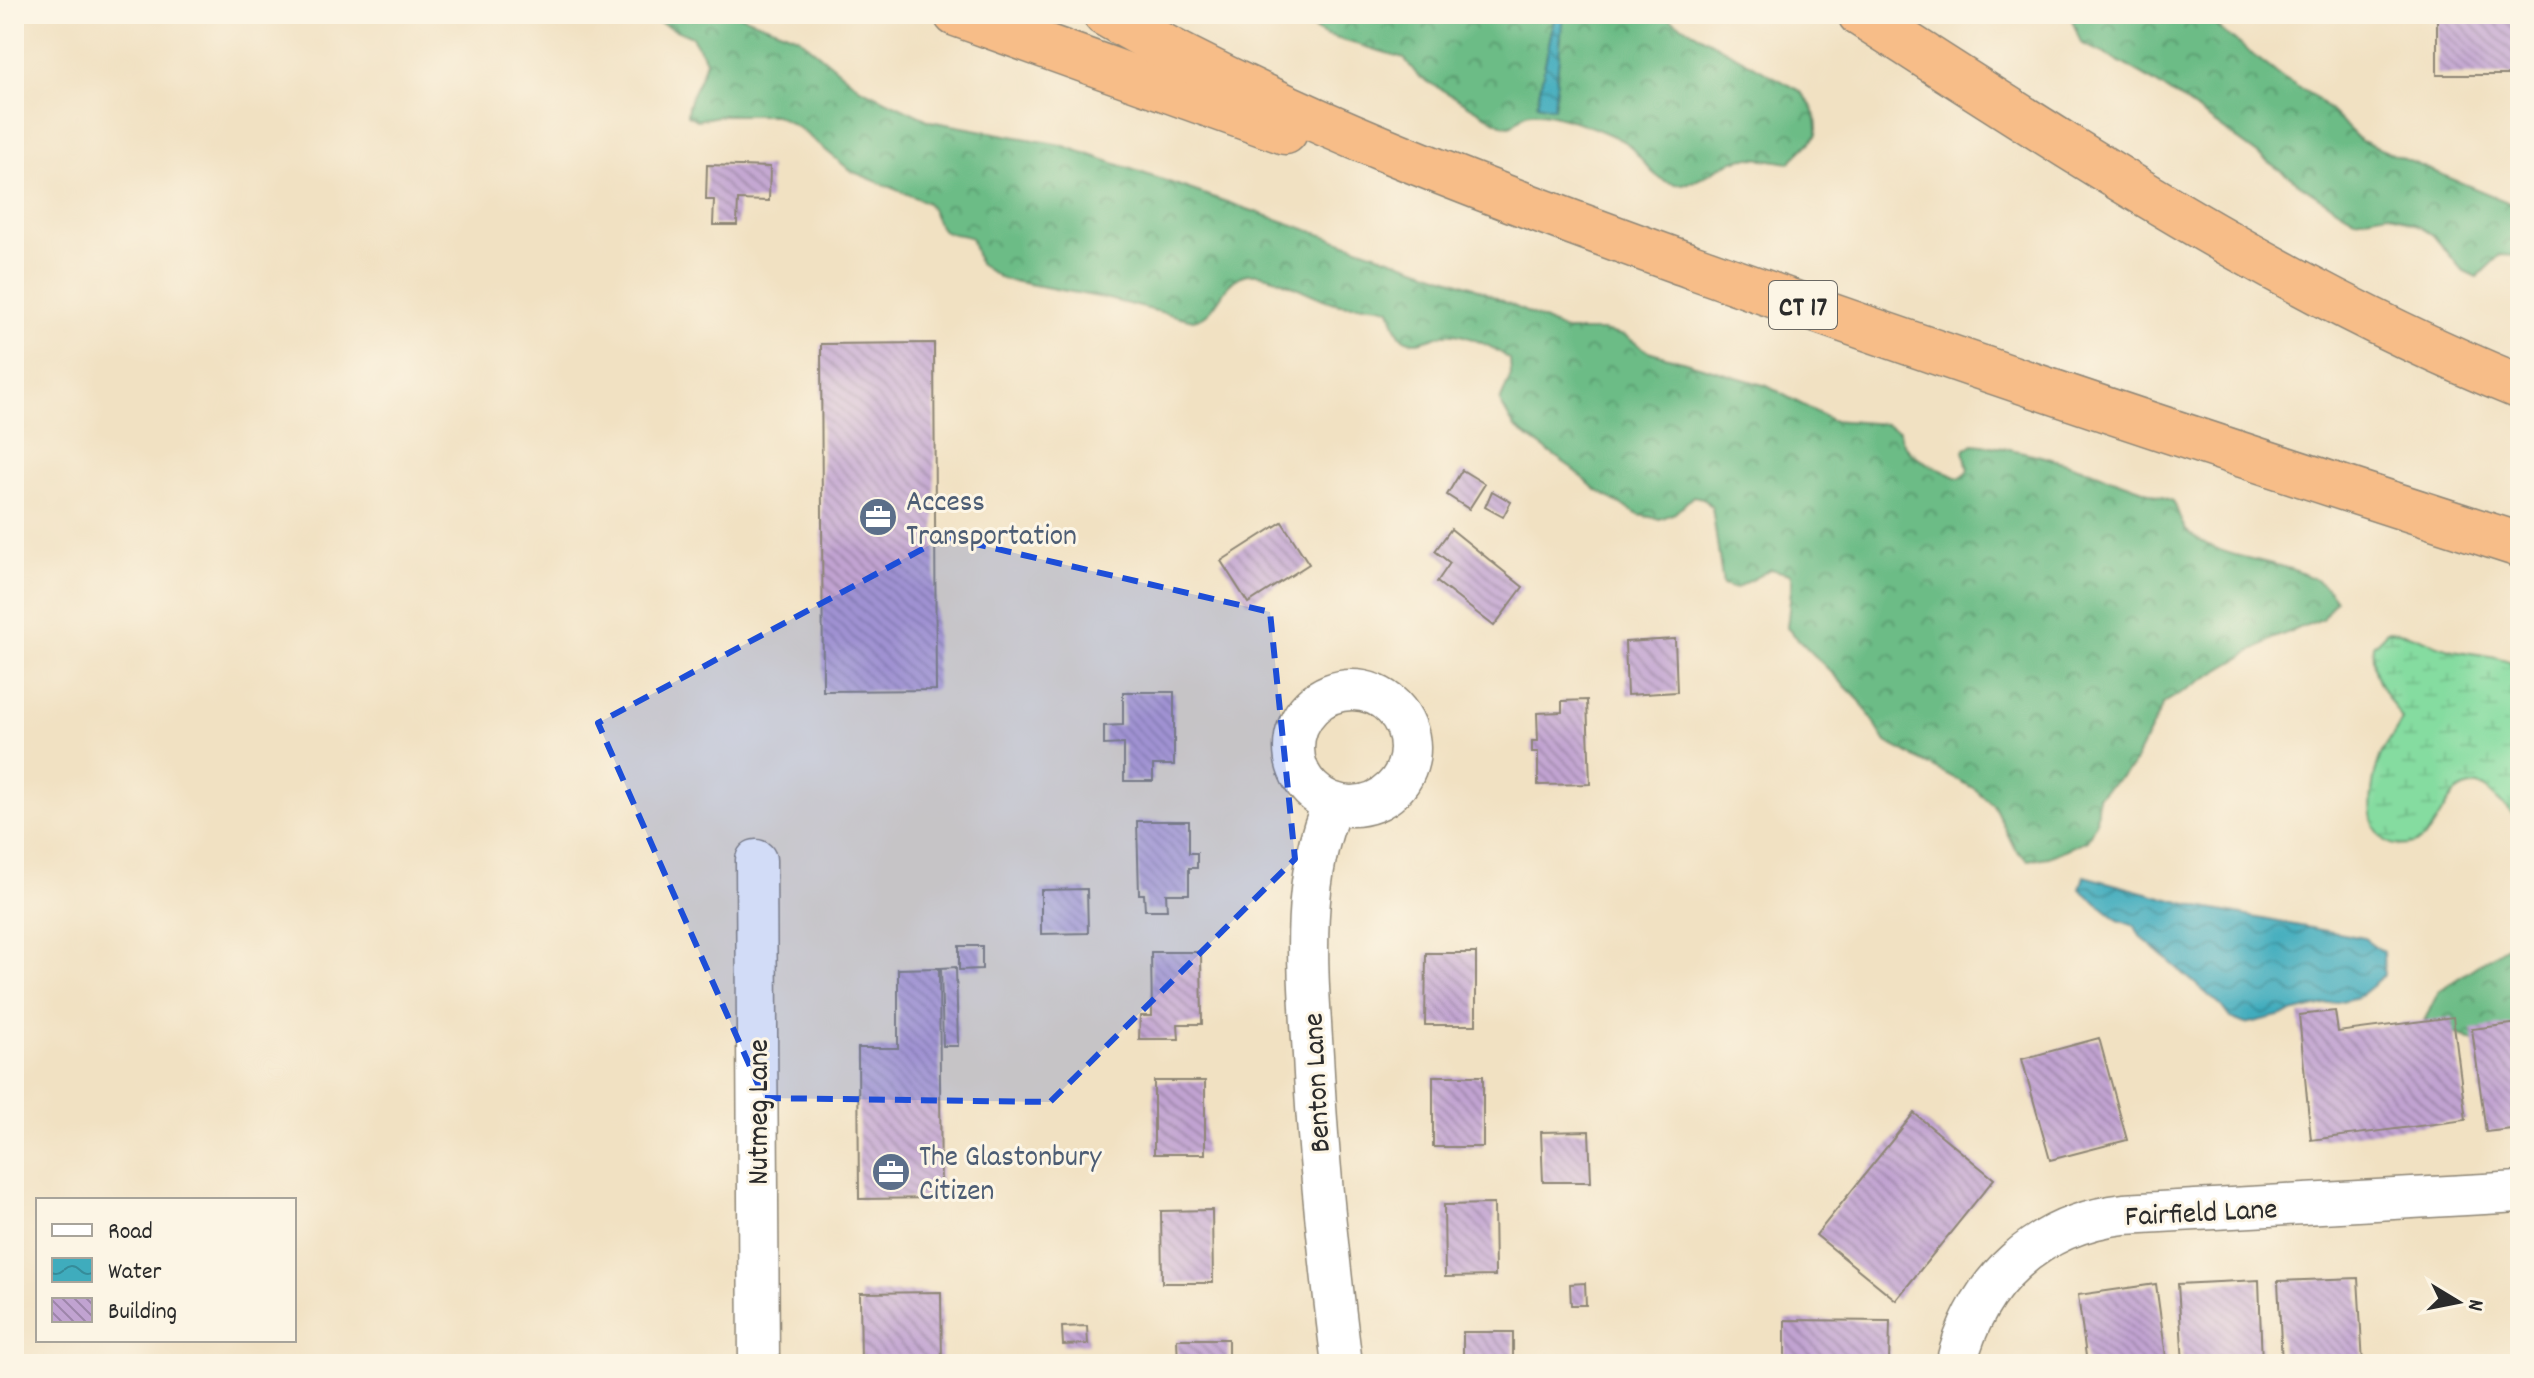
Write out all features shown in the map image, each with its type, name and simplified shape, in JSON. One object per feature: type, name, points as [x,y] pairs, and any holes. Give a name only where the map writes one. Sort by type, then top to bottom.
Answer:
[{"type":"highway","points":[[956,14],[1310,141],[1413,172],[1462,182]]},
{"type":"highway","name":"CT 17","points":[[1105,14],[1297,111],[1462,182],[2002,375],[2520,545]]},
{"type":"highway","points":[[1860,14],[2073,150],[2283,275],[2391,330],[2520,387]]},
{"type":"street","name":"Benton Lane","points":[[1333,803],[1314,870],[1310,988],[1321,1189],[1342,1364]]},
{"type":"street","name":"Nutmeg Lane","points":[[756,860],[759,1364]]},
{"type":"street","name":"Fairfield Lane","points":[[1956,1364],[1973,1314],[2003,1271],[2047,1237],[2085,1222],[2124,1214],[2520,1192]]},
{"type":"highlighted area","points":[[945,537],[1270,612],[1295,859],[1050,1102],[764,1098],[598,723]]},
{"type":"green space","points":[[640,14],[737,14],[798,37],[860,88],[930,121],[1061,145],[1471,286],[1566,331],[1602,331],[1625,336],[1648,351],[1767,386],[1831,420],[1885,424],[1900,431],[1902,440],[1913,455],[1956,477],[1961,478],[1968,470],[1964,450],[1973,444],[2024,452],[2099,474],[2173,501],[2186,530],[2201,541],[2310,577],[2324,586],[2336,600],[2322,619],[2274,638],[2164,703],[2132,767],[2098,796],[2096,822],[2087,840],[2049,857],[2028,860],[2015,849],[1994,806],[1975,789],[1886,742],[1860,701],[1787,628],[1790,574],[1771,569],[1735,589],[1723,585],[1712,507],[1703,498],[1693,496],[1675,513],[1660,519],[1639,515],[1596,490],[1572,468],[1515,428],[1500,402],[1511,375],[1510,360],[1498,351],[1471,338],[1453,334],[1419,342],[1408,341],[1398,332],[1390,309],[1376,305],[1335,303],[1262,275],[1241,276],[1208,313],[1193,320],[1104,298],[1002,279],[979,264],[971,238],[941,228],[926,202],[851,171],[800,129],[775,115],[724,115],[697,120],[687,115],[706,60],[692,37]]},
{"type":"green space","points":[[1288,14],[1555,14],[1537,104],[1554,107],[1563,14],[1661,14],[1798,90],[1814,110],[1817,135],[1789,163],[1746,158],[1728,163],[1694,181],[1676,184],[1661,179],[1629,145],[1609,134],[1545,114],[1524,115],[1510,126],[1503,125],[1418,76],[1404,58],[1325,35]]},
{"type":"green space","points":[[2070,14],[2200,14],[2283,78],[2318,99],[2361,141],[2510,203],[2520,213],[2520,256],[2500,255],[2477,277],[2462,270],[2433,235],[2418,226],[2388,213],[2355,219],[2320,198],[2153,81],[2081,43]]},
{"type":"green space","points":[[2387,631],[2413,635],[2453,650],[2495,657],[2520,666],[2520,821],[2485,788],[2475,785],[2455,794],[2431,830],[2418,842],[2392,844],[2378,832],[2371,809],[2375,773],[2382,752],[2402,719],[2380,684],[2374,666],[2373,645]]},
{"type":"green space","points":[[2520,937],[2520,1054],[2493,1051],[2425,1019],[2439,991]]},
{"type":"water","points":[[1555,14],[1563,14],[1554,108],[1537,104]]},
{"type":"water","points":[[2084,876],[2199,907],[2364,938],[2383,952],[2384,976],[2358,997],[2245,1024],[2230,1018],[2221,1006],[2140,936],[2135,926],[2118,920],[2080,889]]},
{"type":"building","points":[[2437,14],[2520,14],[2520,75],[2437,75]]},
{"type":"building","points":[[707,165],[770,167],[769,201],[738,200],[737,225],[713,225],[714,200],[706,200]]},
{"type":"building","name":"Access Transportation","points":[[934,343],[936,690],[823,691],[821,344]]},
{"type":"building","points":[[1462,470],[1485,484],[1469,509],[1447,495]]},
{"type":"building","points":[[1492,491],[1511,502],[1503,517],[1485,507]]},
{"type":"building","points":[[1282,522],[1309,564],[1248,603],[1221,561]]},
{"type":"building","points":[[1451,529],[1523,587],[1494,626],[1437,582],[1450,563],[1435,551]]},
{"type":"building","points":[[1675,639],[1677,692],[1627,695],[1625,642]]},
{"type":"building","points":[[1123,692],[1174,692],[1174,765],[1153,765],[1153,781],[1124,781],[1124,744],[1104,745],[1104,726],[1123,725]]},
{"type":"building","points":[[1587,700],[1590,784],[1538,785],[1538,752],[1532,752],[1532,741],[1538,741],[1537,713],[1562,712],[1562,701]]},
{"type":"building","points":[[1137,821],[1189,821],[1189,853],[1197,853],[1197,868],[1189,868],[1189,894],[1166,894],[1167,910],[1145,910],[1144,894],[1139,894]]},
{"type":"building","points":[[1087,889],[1088,933],[1041,934],[1041,890]]},
{"type":"building","points":[[959,946],[982,946],[982,969],[959,970]]},
{"type":"building","points":[[1151,952],[1201,952],[1202,1024],[1178,1024],[1179,1039],[1139,1039],[1140,1016],[1152,1016]]},
{"type":"building","points":[[1426,953],[1476,953],[1476,1025],[1425,1025]]},
{"type":"building","points":[[956,967],[958,1046],[943,1046],[941,968]]},
{"type":"building","points":[[939,968],[941,1198],[859,1199],[858,1048],[898,1048],[898,969]]},
{"type":"building","points":[[2335,1011],[2338,1032],[2453,1017],[2466,1120],[2311,1140],[2299,1015]]},
{"type":"building","points":[[2520,1023],[2520,1128],[2486,1132],[2472,1029]]},
{"type":"building","points":[[2099,1038],[2127,1140],[2050,1160],[2022,1059]]},
{"type":"building","points":[[1433,1076],[1483,1076],[1483,1147],[1433,1147]]},
{"type":"building","points":[[1154,1081],[1205,1081],[1205,1154],[1154,1154]]},
{"type":"building","points":[[1914,1113],[1994,1179],[1896,1300],[1816,1235]]},
{"type":"building","points":[[1589,1131],[1591,1182],[1543,1182],[1541,1132]]},
{"type":"building","points":[[1494,1204],[1495,1276],[1445,1277],[1444,1205]]},
{"type":"building","points":[[1212,1210],[1213,1283],[1162,1283],[1161,1211]]},
{"type":"building","points":[[2358,1278],[2363,1364],[2282,1364],[2278,1281]]},
{"type":"building","points":[[2259,1280],[2262,1364],[2183,1364],[2178,1284]]},
{"type":"building","points":[[1585,1283],[1586,1305],[1571,1305],[1570,1284]]},
{"type":"building","points":[[2156,1284],[2167,1364],[2087,1364],[2078,1295]]},
{"type":"building","points":[[941,1292],[942,1364],[861,1364],[860,1293]]},
{"type":"building","points":[[1785,1320],[1890,1321],[1889,1364],[1785,1364]]},
{"type":"building","points":[[1087,1326],[1088,1344],[1063,1345],[1062,1327]]},
{"type":"building","points":[[1463,1332],[1513,1332],[1513,1364],[1463,1364]]},
{"type":"building","points":[[1177,1339],[1228,1339],[1228,1364],[1178,1364]]},
{"type":"place","name":"Access Transportation","points":[[878,517]]},
{"type":"place","name":"The Glastonbury Citizen","points":[[891,1172]]}]
